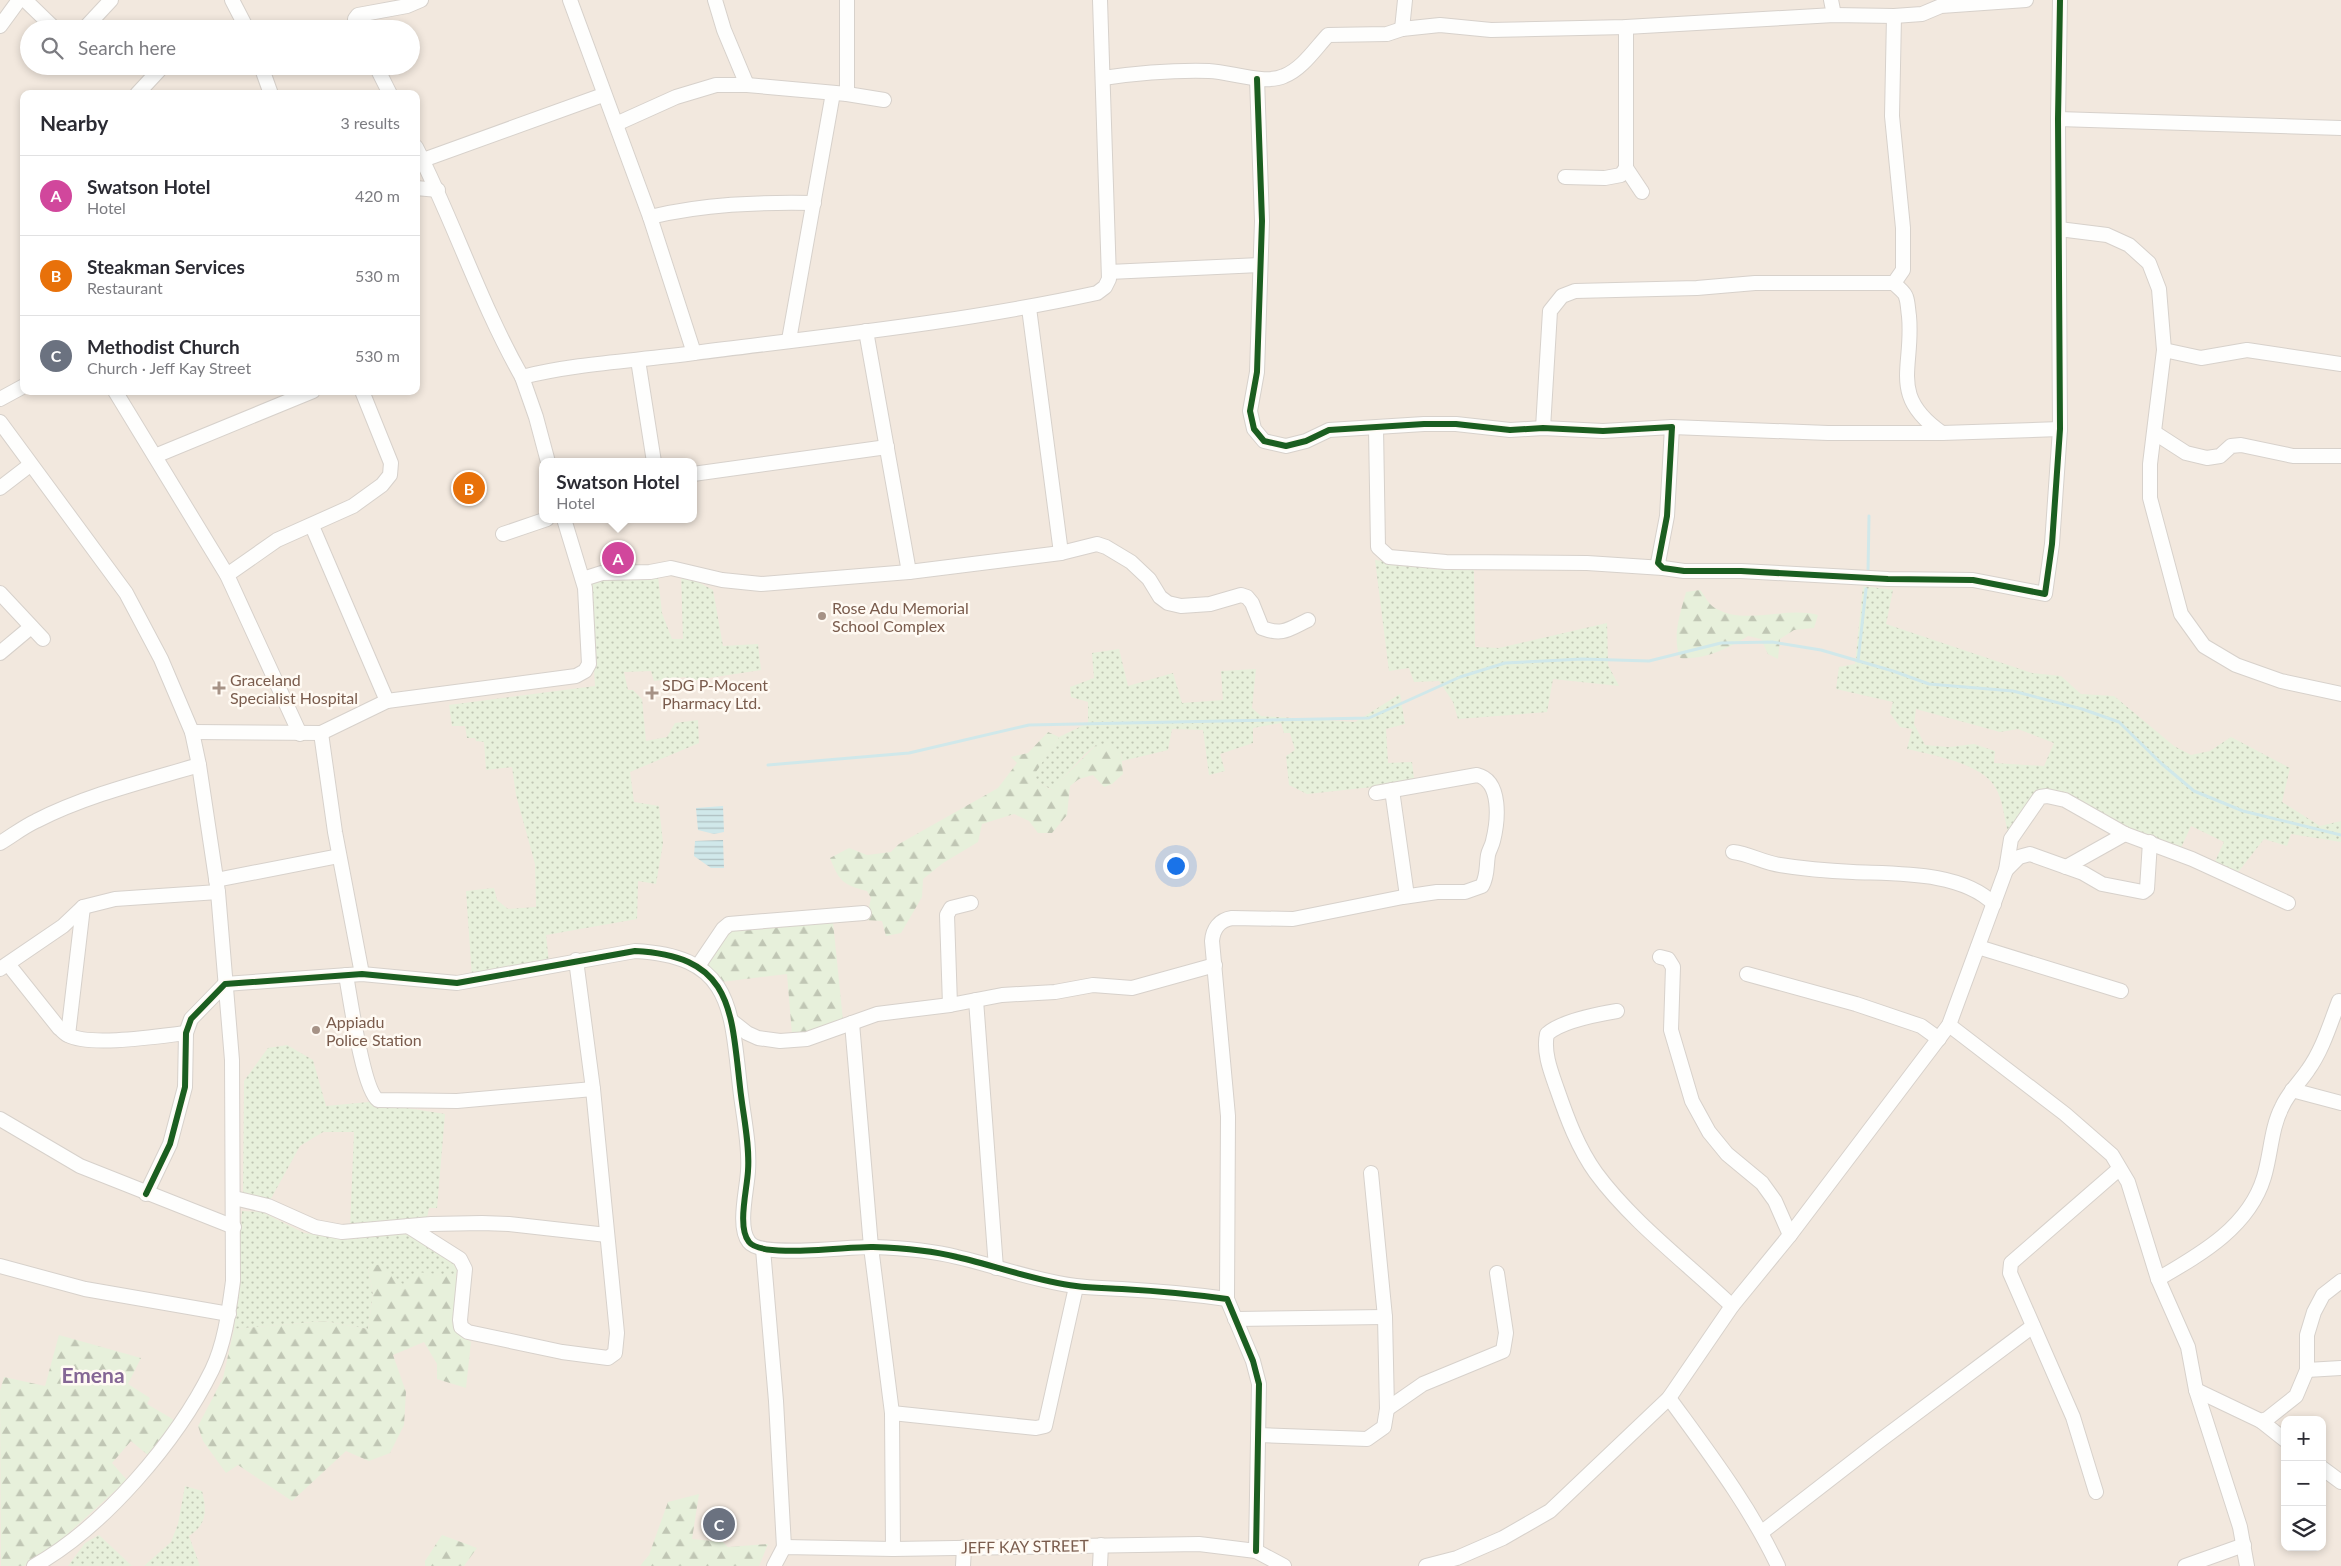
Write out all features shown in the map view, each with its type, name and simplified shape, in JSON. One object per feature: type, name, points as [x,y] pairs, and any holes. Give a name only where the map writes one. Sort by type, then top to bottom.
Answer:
[{"type":"street","points":[[0,26],[19,0]]},
{"type":"street","points":[[25,0],[46,20]]},
{"type":"street","points":[[92,20],[110,0]]},
{"type":"street","points":[[232,0],[242,20]]},
{"type":"street","points":[[355,20],[368,6],[407,6],[421,0]]},
{"type":"street","points":[[570,0],[650,217],[694,353]]},
{"type":"street","points":[[715,0],[724,30],[747,85]]},
{"type":"street","points":[[789,340],[814,203],[840,93],[848,0]]},
{"type":"street","points":[[522,377],[586,364],[694,353],[1028,308],[1097,293],[1105,287],[1110,272],[1100,0]]},
{"type":"street","points":[[1402,29],[1405,0]]},
{"type":"street","points":[[1831,0],[1834,15]]},
{"type":"street","points":[[1103,78],[1138,73],[1210,71],[1235,73],[1257,79],[1282,78],[1295,71],[1328,35],[1387,34],[1402,29],[1440,25],[1491,30],[1626,27],[1834,15],[1894,16],[1922,14],[1941,6],[2026,0]]},
{"type":"street","points":[[1376,428],[1378,547],[1389,557],[1446,562],[1587,563],[1684,571],[1741,571],[1888,579],[1973,580],[2045,594],[2052,544],[2060,429],[2058,120],[2060,0]]},
{"type":"street","points":[[1894,16],[1892,116],[1903,228],[1903,270],[1894,283]]},
{"type":"street","points":[[1626,27],[1626,168],[1642,192]]},
{"type":"street","points":[[141,90],[155,75]]},
{"type":"street","points":[[264,75],[270,90]]},
{"type":"street","points":[[380,75],[388,90]]},
{"type":"street","points":[[1257,79],[1262,221],[1257,372],[1250,411],[1254,429],[1264,441],[1286,446],[1306,441],[1329,430],[1456,424],[1510,430],[1543,428],[1603,431],[1672,427],[1828,433],[1942,433],[2060,429]]},
{"type":"street","points":[[616,124],[676,96],[716,85],[747,85],[840,93],[884,100]]},
{"type":"street","points":[[423,160],[604,95]]},
{"type":"street","points":[[2058,120],[2341,128]]},
{"type":"street","points":[[420,154],[438,190],[495,329],[522,377],[536,417],[547,458]]},
{"type":"street","points":[[1565,177],[1605,178],[1621,175],[1626,168]]},
{"type":"street","points":[[420,188],[438,190]]},
{"type":"street","points":[[650,217],[675,211],[742,202],[814,203]]},
{"type":"street","points":[[2059,229],[2107,235],[2129,245],[2149,263],[2159,288],[2164,350],[2150,464],[2150,498],[2178,606],[2187,622],[2204,646],[2236,666],[2281,681],[2341,694]]},
{"type":"street","points":[[1110,272],[1260,265]]},
{"type":"street","points":[[1543,428],[1550,311],[1562,296],[1574,291],[1697,288],[1755,283],[1894,283],[1906,296],[1910,328],[1905,379],[1910,395],[1925,421],[1942,433]]},
{"type":"street","points":[[1028,308],[1061,552]]},
{"type":"street","points":[[866,331],[909,572]]},
{"type":"street","points":[[2164,350],[2201,358],[2247,350],[2341,364]]},
{"type":"street","points":[[638,360],[653,458]]},
{"type":"street","points":[[0,399],[20,388]]},
{"type":"street","points":[[117,395],[228,575],[300,734]]},
{"type":"street","points":[[155,456],[303,395]]},
{"type":"street","points":[[228,575],[277,540],[312,526],[353,506],[382,485],[390,474],[391,463],[364,395]]},
{"type":"street","points":[[0,422],[126,593],[162,659],[192,732],[199,765],[217,886],[232,1060],[234,1281],[229,1314],[212,1369],[178,1428],[135,1481],[90,1525],[34,1566]]},
{"type":"street","points":[[1663,568],[1658,563],[1666,516],[1672,427]]},
{"type":"street","points":[[2155,433],[2186,453],[2207,458],[2220,456],[2231,446],[2241,445],[2294,456],[2341,456]]},
{"type":"street","points":[[697,473],[887,447]]},
{"type":"street","points":[[0,488],[30,465]]},
{"type":"street","points":[[503,534],[539,522]]},
{"type":"street","points":[[192,732],[321,733],[387,701],[576,676],[585,671],[589,664],[586,598],[565,523]]},
{"type":"street","points":[[312,526],[387,701]]},
{"type":"street","points":[[582,579],[593,574],[650,572],[671,568],[722,580],[761,584],[909,572],[1061,552],[1097,544],[1106,547],[1131,562],[1150,579],[1160,597],[1168,603],[1181,606],[1210,604],[1242,595],[1247,596],[1252,603],[1262,628],[1274,633],[1280,633],[1308,620]]},
{"type":"street","points":[[0,593],[43,639]]},
{"type":"street","points":[[0,653],[31,627]]},
{"type":"street","points":[[321,733],[339,856],[362,974]]},
{"type":"street","points":[[0,843],[35,821],[65,808],[141,782],[199,765]]},
{"type":"street","points":[[1256,1551],[1259,1384],[1253,1361],[1227,1299],[1228,1116],[1213,932],[1223,920],[1232,918],[1293,919],[1407,896],[1437,892],[1465,892],[1482,886],[1487,876],[1488,855],[1493,840],[1496,818],[1495,792],[1491,782],[1477,775],[1376,793]]},
{"type":"street","points":[[1392,790],[1407,896]]},
{"type":"street","points":[[1426,1566],[1457,1562],[1550,1511],[1669,1398],[1732,1306],[1790,1235],[1949,1025],[2006,870],[2010,839],[2040,797],[2047,796],[2065,800],[2125,834],[2192,859],[2288,904]]},
{"type":"street","points":[[2066,867],[2125,834]]},
{"type":"street","points":[[2006,870],[2019,857],[2030,854],[2083,873],[2102,884],[2143,892],[2147,889],[2150,842]]},
{"type":"street","points":[[1733,852],[1747,854],[1779,865],[1854,872],[1881,871],[1947,880],[1974,889],[1994,904]]},
{"type":"street","points":[[186,1033],[126,1039],[82,1040],[68,1036],[4,967],[63,926],[83,907],[116,899],[217,886],[339,856]]},
{"type":"street","points":[[950,1005],[946,915],[951,908],[971,903]]},
{"type":"street","points":[[68,1036],[83,907]]},
{"type":"street","points":[[698,966],[723,928],[729,924],[864,913]]},
{"type":"street","points":[[1978,947],[2121,991]]},
{"type":"street","points":[[146,1194],[170,1144],[185,1087],[186,1033],[191,1019],[225,984],[362,974],[457,983],[576,960],[636,951],[657,952],[682,958],[698,966],[710,976],[724,995],[733,1022],[748,1168],[744,1228],[748,1241],[755,1248],[782,1251],[871,1247],[918,1250],[957,1257],[1030,1278],[1076,1287],[1175,1293],[1227,1299]]},
{"type":"street","points":[[1660,957],[1668,958],[1673,967],[1671,1030],[1692,1100],[1709,1132],[1728,1154],[1762,1182],[1775,1202],[1790,1235]]},
{"type":"street","points":[[408,1226],[460,1259],[465,1269],[460,1320],[461,1327],[468,1332],[562,1352],[608,1358],[615,1354],[618,1333],[593,1088],[576,960]]},
{"type":"street","points":[[733,1022],[747,1033],[758,1038],[780,1040],[807,1039],[877,1014],[950,1005],[1018,993],[1055,992],[1093,985],[1132,988],[1215,965]]},
{"type":"street","points":[[1747,974],[1856,1004],[1921,1026],[1939,1039]]},
{"type":"street","points":[[346,975],[364,1069],[371,1092],[378,1100],[457,1100],[593,1088]]},
{"type":"street","points":[[976,1000],[996,1268]]},
{"type":"street","points":[[2158,1279],[2191,1260],[2229,1233],[2250,1206],[2263,1180],[2271,1154],[2274,1127],[2282,1107],[2322,1047],[2339,1001]]},
{"type":"street","points":[[1617,1011],[1552,1029],[1548,1034],[1546,1046],[1550,1068],[1563,1108],[1580,1146],[1596,1173],[1643,1224],[1732,1306]]},
{"type":"street","points":[[852,1023],[871,1247],[892,1413],[893,1549]]},
{"type":"street","points":[[1949,1025],[2065,1114],[2112,1155],[2128,1182],[2158,1279],[2188,1347],[2196,1390],[2244,1545],[2247,1566]]},
{"type":"street","points":[[2292,1090],[2341,1103]]},
{"type":"street","points":[[0,1119],[80,1166],[146,1194],[234,1227]]},
{"type":"street","points":[[2096,1492],[2073,1417],[2010,1273],[2011,1263],[2119,1169]]},
{"type":"street","points":[[1258,1435],[1367,1439],[1384,1427],[1387,1409],[1385,1317],[1371,1173]]},
{"type":"street","points":[[234,1198],[268,1206],[315,1227],[342,1232],[408,1226],[509,1224],[607,1235]]},
{"type":"street","points":[[763,1249],[776,1401],[784,1547],[774,1566]]},
{"type":"street","points":[[0,1266],[85,1289],[229,1314]]},
{"type":"street","points":[[1387,1409],[1423,1384],[1503,1351],[1506,1333],[1497,1273]]},
{"type":"street","points":[[2261,1421],[2268,1419],[2296,1396],[2306,1370],[2307,1335],[2314,1312],[2323,1295],[2341,1281]]},
{"type":"street","points":[[892,1413],[1036,1428],[1045,1426],[1076,1287]]},
{"type":"street","points":[[1235,1319],[1385,1317]]},
{"type":"street","points":[[1762,1532],[2033,1326]]},
{"type":"street","points":[[2306,1370],[2341,1368]]},
{"type":"street","points":[[2196,1390],[2261,1421],[2281,1437]]},
{"type":"street","points":[[1669,1398],[1738,1491],[1762,1532],[1778,1566]]},
{"type":"street","points":[[2326,1471],[2341,1482]]},
{"type":"street","name":"JEFF KAY STREET","points":[[784,1547],[893,1549],[1199,1544],[1256,1551],[1284,1566]]},
{"type":"street","points":[[1100,1566],[1101,1545]]},
{"type":"street","points":[[2185,1566],[2244,1545]]},
{"type":"street","points":[[962,1566],[964,1547]]},
{"type":"shaded area","points":[[0,0],[2341,0],[2341,1566],[0,1566]]},
{"type":"green space","points":[[1375,560],[1474,570],[1475,647],[1499,648],[1607,623],[1608,665],[1619,686],[1553,679],[1547,712],[1458,719],[1453,702],[1439,681],[1414,682],[1409,668],[1389,671]]},
{"type":"green space","points":[[681,573],[713,590],[723,646],[758,644],[761,670],[689,681],[685,677],[654,681],[651,671],[624,672],[628,690],[633,690],[642,699],[646,741],[667,737],[675,723],[698,720],[699,743],[630,772],[634,802],[659,806],[663,843],[656,884],[638,881],[637,919],[546,935],[549,963],[472,977],[466,891],[494,888],[497,900],[508,909],[536,907],[535,864],[516,795],[512,767],[486,770],[484,742],[476,741],[475,738],[467,738],[465,726],[452,726],[449,705],[595,686],[591,619],[586,581],[600,576],[658,576],[662,613],[672,639],[683,639]]},
{"type":"green space","points":[[1863,586],[1893,590],[1886,624],[2032,673],[2061,676],[2081,694],[2114,696],[2174,746],[2191,755],[2210,751],[2231,737],[2290,768],[2282,802],[2320,826],[2341,821],[2341,842],[2291,834],[2287,846],[2264,839],[2235,876],[2213,866],[2224,842],[2191,826],[2180,850],[2138,834],[2046,793],[2008,832],[2000,797],[1988,779],[1968,766],[1955,761],[1907,749],[1912,729],[1900,727],[1890,713],[1893,702],[1836,689],[1839,667],[1855,664]],"holes":[[[1916,709],[2000,732],[2018,729],[2054,743],[2044,766],[1994,763],[1995,751],[1974,744],[1949,747],[1925,745],[1914,724]]]},
{"type":"green space","points":[[1700,590],[1713,607],[1727,613],[1752,616],[1792,613],[1818,615],[1814,628],[1794,630],[1780,639],[1778,659],[1768,654],[1761,639],[1748,636],[1715,653],[1698,657],[1680,658],[1677,633],[1686,592]]},
{"type":"green space","points":[[1119,649],[1128,686],[1173,673],[1182,703],[1223,700],[1221,671],[1256,669],[1252,708],[1261,716],[1355,722],[1400,694],[1405,724],[1386,729],[1388,763],[1412,762],[1414,778],[1391,785],[1307,794],[1289,785],[1286,756],[1295,750],[1290,733],[1284,733],[1281,723],[1253,728],[1253,743],[1220,754],[1225,771],[1209,775],[1203,730],[1172,729],[1168,750],[1122,761],[1121,753],[1096,745],[1085,754],[1052,790],[1031,778],[1059,737],[1088,723],[1088,702],[1071,697],[1070,687],[1094,678],[1092,653]]},
{"type":"green space","points":[[1048,732],[1059,737],[1032,778],[1051,790],[1096,745],[1114,746],[1121,753],[1123,774],[1112,784],[1104,787],[1093,775],[1079,779],[1070,786],[1067,815],[1052,833],[1038,833],[1029,821],[1014,814],[982,824],[978,842],[943,863],[923,879],[922,897],[901,933],[886,936],[882,921],[866,920],[871,898],[867,891],[852,887],[843,881],[836,872],[830,858],[849,848],[867,855],[891,852],[899,844],[998,788],[1017,763],[1011,757],[1028,753]]},
{"type":"green space","points":[[833,922],[843,1020],[805,1033],[792,1034],[787,974],[721,982],[709,971],[706,962],[728,930]]},
{"type":"green space","points":[[287,1045],[313,1060],[326,1106],[369,1102],[445,1114],[437,1208],[429,1208],[427,1218],[350,1228],[354,1132],[323,1132],[300,1146],[268,1204],[243,1198],[244,1081],[268,1048]]},
{"type":"green space","points":[[242,1211],[262,1212],[304,1233],[342,1238],[405,1234],[446,1252],[458,1266],[456,1276],[418,1273],[404,1286],[380,1265],[368,1268],[373,1294],[368,1329],[324,1321],[234,1329]]},
{"type":"green space","points":[[380,1264],[404,1285],[417,1272],[456,1276],[457,1333],[471,1342],[466,1388],[437,1379],[437,1364],[424,1342],[393,1355],[406,1392],[404,1425],[390,1453],[369,1461],[346,1451],[292,1501],[238,1465],[226,1473],[203,1441],[198,1426],[223,1378],[234,1329],[324,1321],[368,1329],[373,1294],[368,1268]]},
{"type":"green space","points":[[59,1335],[141,1358],[128,1384],[150,1398],[147,1404],[176,1421],[149,1456],[131,1441],[112,1463],[127,1480],[48,1552],[24,1566],[1,1566],[0,1391],[4,1377],[45,1386]]},
{"type":"green space","points":[[185,1486],[202,1491],[204,1498],[205,1511],[202,1522],[189,1536],[200,1566],[144,1566],[171,1542],[178,1524]]},
{"type":"green space","points":[[699,1494],[692,1539],[723,1542],[728,1547],[768,1544],[759,1566],[640,1566],[649,1555],[668,1502]]},
{"type":"green space","points":[[99,1535],[132,1566],[68,1566],[85,1543]]},
{"type":"green space","points":[[442,1535],[477,1548],[464,1566],[425,1566],[425,1561]]},
{"type":"water","points":[[723,806],[724,832],[714,834],[698,830],[696,808]]},
{"type":"water","points":[[723,840],[724,868],[711,868],[694,856],[695,841]]},
{"type":"waterway","points":[[1868,573],[1869,516]]},
{"type":"waterway","points":[[1858,661],[1866,589]]},
{"type":"waterway","points":[[768,765],[909,753],[1029,725],[1369,718],[1460,677],[1505,663],[1582,659],[1649,661],[1721,643],[1772,642],[1821,650],[1893,671],[1929,684],[2013,691],[2082,709],[2119,722],[2162,764],[2194,791],[2243,811],[2341,835]]},
{"type":"cycle path","points":[[1257,79],[1262,221],[1257,372],[1250,411],[1254,429],[1264,441],[1286,446],[1306,441],[1329,430],[1424,424],[1456,424],[1510,430],[1543,428],[1603,431],[1672,427],[1667,516],[1658,563],[1663,568],[1684,571],[1741,571],[1888,579],[1973,580],[2045,594],[2052,544],[2060,429],[2058,119],[2060,0]]},
{"type":"cycle path","points":[[146,1194],[170,1144],[185,1087],[186,1033],[191,1019],[225,984],[362,974],[457,983],[635,951],[667,955],[691,963],[708,975],[720,991],[728,1011],[733,1033],[748,1150],[744,1227],[745,1235],[749,1242],[757,1247],[788,1251],[861,1247],[915,1250],[947,1255],[1061,1284],[1227,1299],[1253,1361],[1259,1384],[1256,1551]]},
{"type":"place","name":"Steakman Services","points":[[469,488]]},
{"type":"place","name":"Swatson Hotel","points":[[618,558]]},
{"type":"place","name":"Rose Adu Memorial School Complex","points":[[822,616]]},
{"type":"place","name":"Graceland Specialist Hospital","points":[[219,688]]},
{"type":"place","name":"SDG P-Mocent Pharmacy Ltd.","points":[[652,693]]},
{"type":"place","name":"Appiadu Police Station","points":[[316,1030]]},
{"type":"place","name":"Methodist Church","points":[[719,1524]]},
{"type":"district","name":"Emena","points":[[93,1374]]}]
